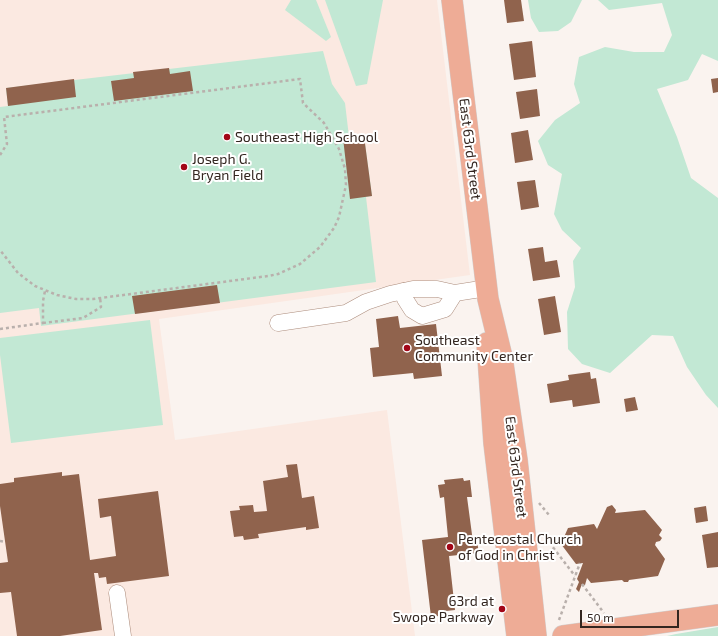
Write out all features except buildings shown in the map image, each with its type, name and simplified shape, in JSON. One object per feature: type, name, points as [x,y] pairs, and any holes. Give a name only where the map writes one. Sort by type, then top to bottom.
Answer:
[{"type":"main road","name":"East 63rd Street","points":[[452,0],[488,293],[502,357],[515,452],[536,636]]},
{"type":"main road","name":"East 63rd Street","points":[[488,293],[486,325],[494,443],[517,636]]},
{"type":"main road","points":[[561,628],[718,615]]},
{"type":"lane","points":[[278,323],[346,313],[366,302],[403,291],[437,289],[455,293],[488,293]]},
{"type":"lane","points":[[403,291],[405,299],[412,310],[422,316],[445,309],[455,293]]},
{"type":"lane","points":[[117,592],[123,636]]},
{"type":"path","points":[[0,155],[7,144],[4,117],[300,80],[303,103],[315,113],[330,132],[339,149],[345,169],[344,198],[334,228],[320,247],[300,264],[278,274],[100,298],[76,299],[45,291],[18,273],[0,250]]},
{"type":"path","points":[[341,170],[345,169]]},
{"type":"path","points":[[44,323],[42,301],[45,291]]},
{"type":"path","points":[[0,329],[83,318],[101,307],[100,298]]},
{"type":"path","points":[[536,499],[549,515]]},
{"type":"path","points":[[540,530],[575,576]]},
{"type":"path","points":[[0,541],[5,542]]},
{"type":"path","points":[[561,628],[580,563]]},
{"type":"path","points":[[582,584],[604,613]]},
{"type":"shaded area","name":"Southeast High School","points":[[0,0],[437,0],[470,275],[159,319],[175,440],[387,410],[415,636],[0,636]]},
{"type":"green space","points":[[291,0],[316,0],[331,37],[326,41],[285,10]]},
{"type":"green space","points":[[325,0],[383,0],[367,84],[356,86]]},
{"type":"green space","points":[[528,0],[582,0],[571,22],[558,31],[539,32],[531,18]]},
{"type":"green space","points":[[598,0],[718,0],[718,61],[702,54],[688,80],[657,89],[677,137],[691,178],[718,198],[718,408],[706,395],[687,367],[673,336],[652,335],[610,373],[582,364],[568,349],[567,312],[575,287],[573,261],[581,248],[562,230],[554,214],[562,174],[548,165],[538,141],[555,120],[580,103],[574,84],[579,57],[605,47],[634,52],[664,52],[672,35],[662,3],[609,10]]},
{"type":"green space","name":"Joseph G. Bryan Field","points":[[323,51],[332,84],[345,103],[349,137],[364,136],[372,196],[366,197],[376,282],[41,326],[39,308],[0,313],[0,107],[8,106],[6,88]]},
{"type":"green space","points":[[150,320],[163,425],[11,443],[0,355],[0,338]]},
{"type":"green space","points":[[718,627],[718,636],[667,636],[676,634]]},
{"type":"place","name":"Southeast High School","points":[[227,137]]},
{"type":"place","name":"Joseph G. Bryan Field","points":[[184,167]]},
{"type":"place","name":"Southeast Community Center","points":[[407,348]]},
{"type":"place","name":"Pentecostal Church of God in Christ","points":[[450,547]]},
{"type":"place","name":"63rd at Swope Parkway","points":[[502,609]]}]
